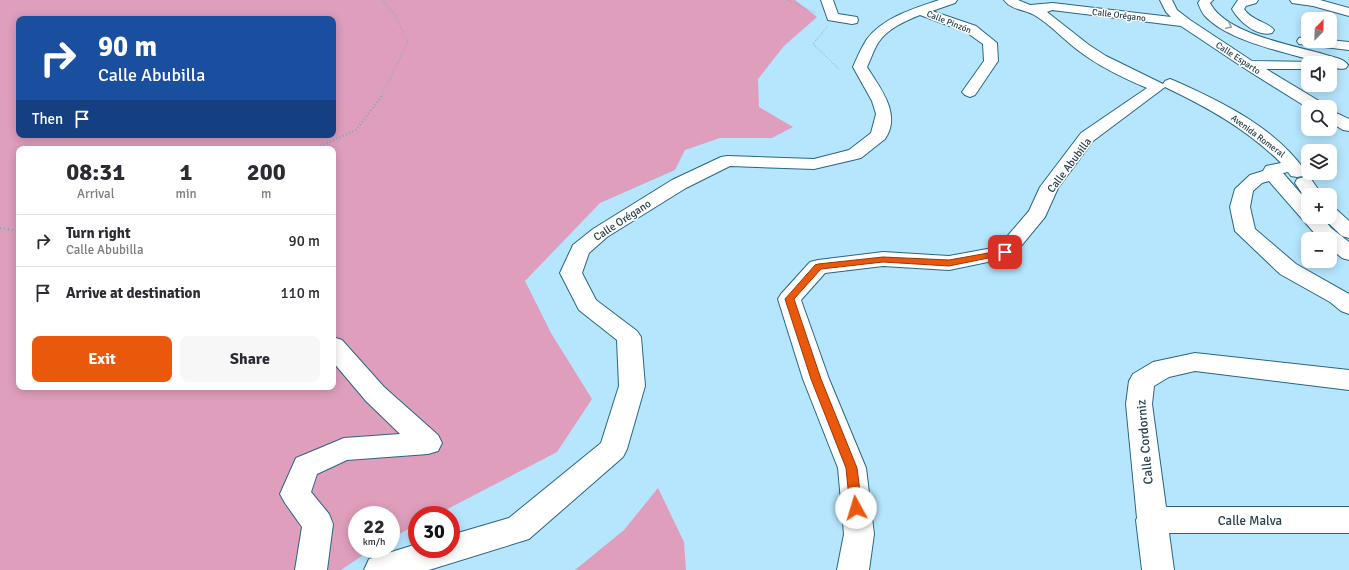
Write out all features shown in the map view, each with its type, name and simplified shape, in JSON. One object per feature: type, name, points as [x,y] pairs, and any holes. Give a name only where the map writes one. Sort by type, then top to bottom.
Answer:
[{"type":"street","points":[[827,0],[833,17],[852,20]]},
{"type":"street","name":"Calle Orégano","points":[[460,546],[518,529],[613,449],[632,386],[629,337],[587,305],[571,273],[580,250],[600,233],[679,184],[727,161],[814,164],[855,154],[879,135],[884,114],[880,100],[860,67],[872,41],[885,26],[921,10],[950,0]]},
{"type":"street","points":[[1010,0],[1018,5],[1032,8],[1052,4]]},
{"type":"street","points":[[1207,0],[1204,3],[1209,14],[1226,26],[1255,38],[1322,57],[1340,65]]},
{"type":"street","points":[[1252,0],[1242,3],[1238,9],[1241,16],[1252,24],[1294,39],[1348,47]]},
{"type":"street","points":[[1296,0],[1314,2],[1349,12]]},
{"type":"street","name":"Calle Orégano","points":[[1052,4],[1142,12],[1169,6]]},
{"type":"street","name":"Calle Orégano","points":[[1052,4],[1185,23]]},
{"type":"street","name":"Avenida Romeral","points":[[1052,4],[1058,17],[1118,60],[1138,70],[1209,112],[1254,146],[1265,157],[1274,174],[1301,206]]},
{"type":"street","name":"Calle Esparto","points":[[1169,6],[1185,23],[1249,65],[1306,100]]},
{"type":"street","name":"Avenida Romeral","points":[[1032,8],[1044,15],[1085,49],[1123,72],[1163,85],[1224,110],[1247,125],[1286,157],[1305,183]]},
{"type":"street","name":"Calle Pinzón","points":[[921,10],[971,29],[990,43],[991,61],[970,92]]},
{"type":"street","points":[[1249,65],[1301,65]]},
{"type":"street","name":"Calle Abubilla","points":[[853,570],[859,534],[852,468],[816,379],[789,299],[818,267],[883,259],[949,263],[1005,252],[1038,213],[1049,187],[1087,137],[1163,85]]},
{"type":"street","points":[[1338,116],[1349,126]]},
{"type":"street","points":[[1305,183],[1293,183],[1274,174],[1256,179],[1244,188],[1240,207],[1244,231],[1288,269],[1338,297],[1349,306]]},
{"type":"street","points":[[1337,221],[1349,232]]},
{"type":"street","points":[[1317,224],[1324,232],[1349,253]]},
{"type":"street","points":[[311,570],[318,524],[295,494],[306,466],[344,449],[428,443],[375,394],[336,349]]},
{"type":"street","name":"Calle Cordorniz","points":[[1158,570],[1151,520],[1139,404],[1142,381],[1162,369],[1195,362],[1227,364],[1349,380]]},
{"type":"street","name":"Calle Malva","points":[[1151,520],[1349,520]]},
{"type":"street","name":"Calle Orégano","points":[[380,570],[421,558]]},
{"type":"path","points":[[321,146],[356,130],[385,92],[403,56],[408,42],[394,14],[382,0]]},
{"type":"path","points":[[786,0],[814,11],[819,15]]},
{"type":"path","points":[[829,24],[813,44],[840,70]]},
{"type":"path","points":[[0,228],[16,231]]},
{"type":"shaded area","points":[[0,0],[795,0],[817,17],[784,46],[758,79],[759,107],[793,127],[772,138],[720,138],[685,150],[675,170],[600,203],[525,281],[551,333],[592,399],[557,452],[453,506],[408,506],[408,530],[400,534],[400,506],[348,506],[348,558],[359,558],[341,570],[0,570]]},
{"type":"shaded area","points":[[658,488],[684,542],[686,570],[575,570],[624,530]]},
{"type":"route","points":[[856,508],[852,468],[816,379],[789,299],[818,267],[883,259],[949,263],[1005,252]]}]
